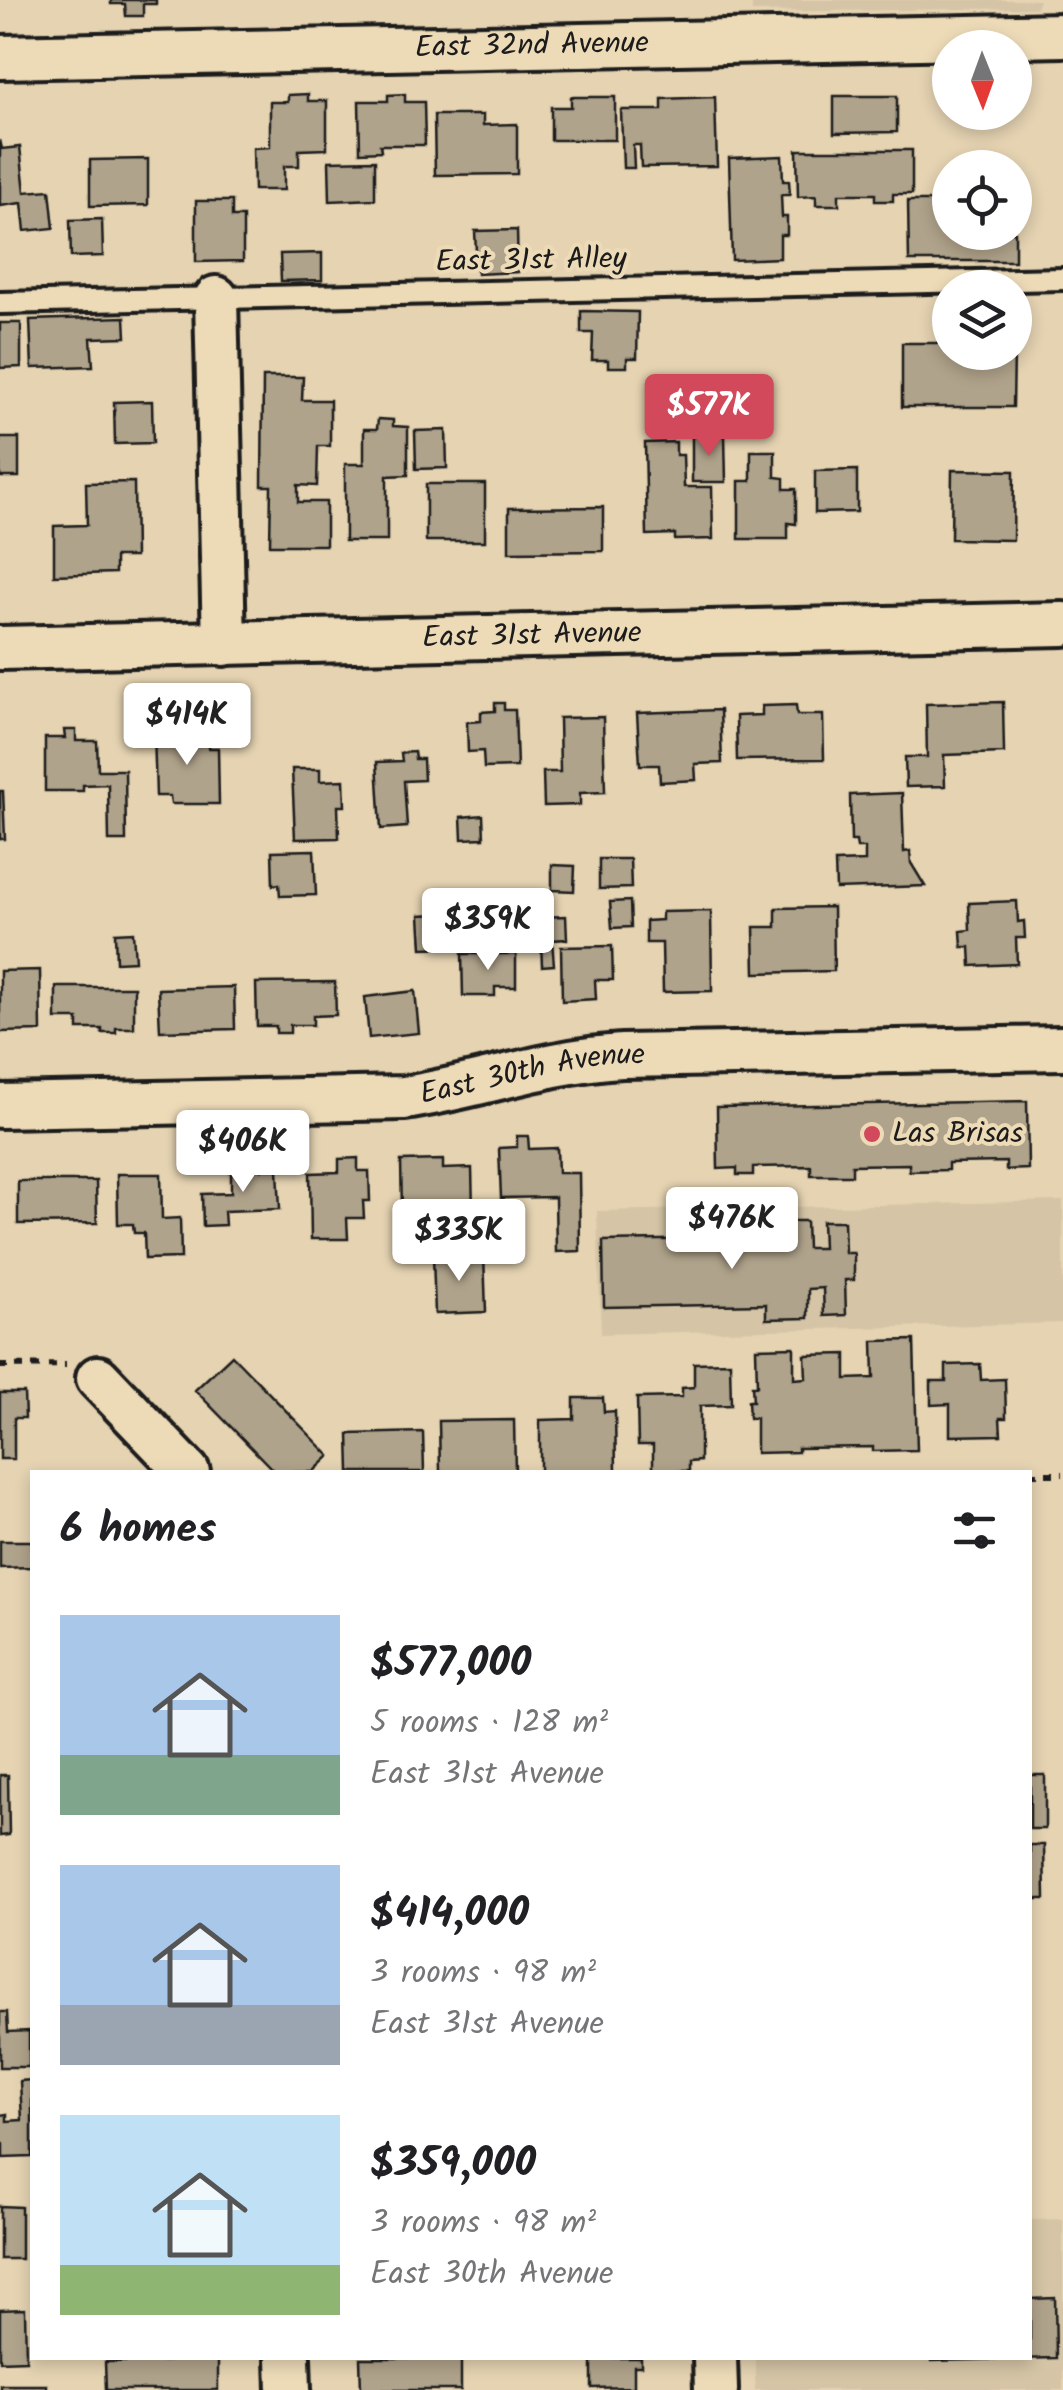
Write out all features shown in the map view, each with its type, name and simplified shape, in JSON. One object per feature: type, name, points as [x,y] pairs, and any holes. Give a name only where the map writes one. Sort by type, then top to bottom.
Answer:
[{"type":"street","name":"East 32nd Avenue","points":[[0,57],[1063,35]]},
{"type":"street","points":[[216,298],[224,644]]},
{"type":"street","name":"East 31st Avenue","points":[[0,648],[1063,624]]},
{"type":"street","name":"East 30th Avenue","points":[[0,1106],[392,1098],[429,1094],[566,1062],[622,1056],[1063,1048]]},
{"type":"street","points":[[98,1378],[186,1470]]},
{"type":"street","points":[[288,2360],[288,2390]]},
{"type":"street","points":[[715,2360],[716,2390]]},
{"type":"lane","name":"East 31st Alley","points":[[0,303],[1063,279]]},
{"type":"path","points":[[0,1366],[72,1364],[86,1368],[98,1378]]},
{"type":"path","points":[[1032,1474],[1063,1474]]},
{"type":"shaded area","points":[[752,0],[1039,0],[1036,8],[752,12]]},
{"type":"shaded area","points":[[1063,1201],[1063,1323],[601,1334],[597,1211]]},
{"type":"shaded area","points":[[1063,2219],[1063,2390],[755,2390],[755,2360],[1032,2360],[1032,2220]]},
{"type":"building","points":[[111,0],[156,0],[156,4],[143,4],[143,16],[126,16],[125,4],[111,4]]},
{"type":"building","points":[[308,94],[308,101],[327,101],[327,149],[299,150],[299,166],[284,166],[284,190],[254,190],[253,148],[270,147],[270,102],[288,102],[288,95]]},
{"type":"building","points":[[405,94],[405,102],[424,102],[425,145],[380,145],[381,151],[360,152],[359,101],[388,101],[388,95]]},
{"type":"building","points":[[834,96],[897,96],[897,132],[834,133]]},
{"type":"building","points":[[571,97],[615,97],[615,140],[551,140],[551,107],[571,107]]},
{"type":"building","points":[[715,97],[717,166],[641,167],[640,145],[633,145],[634,168],[623,168],[621,110],[662,110],[662,99]]},
{"type":"building","points":[[434,115],[483,115],[483,125],[517,124],[517,174],[435,175]]},
{"type":"building","points":[[0,140],[2,149],[20,147],[25,192],[50,190],[54,228],[25,231],[22,203],[0,206]]},
{"type":"building","points":[[797,150],[912,150],[912,194],[893,194],[893,201],[875,201],[875,194],[839,194],[839,205],[816,205],[816,196],[798,197]]},
{"type":"building","points":[[782,156],[783,181],[789,181],[790,195],[781,195],[787,235],[780,235],[780,258],[732,260],[729,158]]},
{"type":"building","points":[[148,159],[148,205],[90,206],[90,160]]},
{"type":"building","points":[[375,160],[375,199],[330,201],[329,161]]},
{"type":"building","points":[[196,201],[232,201],[232,217],[243,217],[243,261],[196,262]]},
{"type":"building","points":[[908,201],[932,201],[932,250],[1015,250],[1015,261],[909,261]]},
{"type":"building","points":[[102,219],[103,256],[71,257],[70,220]]},
{"type":"building","points":[[517,230],[518,272],[477,274],[475,231]]},
{"type":"building","points":[[322,253],[322,280],[281,281],[280,254]]},
{"type":"building","points":[[581,311],[638,312],[637,358],[627,358],[627,367],[608,367],[608,360],[592,360],[593,333],[581,333]]},
{"type":"building","points":[[125,317],[126,337],[91,338],[93,366],[32,368],[30,320]]},
{"type":"building","points":[[0,323],[21,323],[21,367],[0,368]]},
{"type":"building","points":[[902,343],[932,343],[932,370],[1014,370],[1013,407],[902,407]]},
{"type":"building","points":[[263,377],[303,377],[302,400],[330,400],[330,446],[318,446],[317,486],[298,485],[298,502],[326,502],[326,545],[270,545],[271,486],[262,486]]},
{"type":"building","points":[[152,401],[153,443],[115,444],[114,402]]},
{"type":"building","points":[[378,419],[408,427],[408,475],[387,476],[387,541],[345,541],[345,464],[364,464],[364,429],[377,429]]},
{"type":"building","points":[[446,430],[447,468],[416,469],[415,431]]},
{"type":"building","points":[[692,435],[725,435],[726,482],[692,482]]},
{"type":"building","points":[[0,438],[19,438],[19,477],[0,477]]},
{"type":"building","points":[[676,442],[676,455],[683,455],[684,487],[712,487],[713,539],[675,540],[675,534],[647,535],[645,443]]},
{"type":"building","points":[[751,451],[775,451],[775,477],[784,478],[784,489],[796,489],[796,524],[788,523],[788,539],[739,539],[739,481],[751,481]]},
{"type":"building","points":[[857,470],[857,512],[815,513],[815,471]]},
{"type":"building","points":[[952,470],[1014,471],[1013,540],[951,539]]},
{"type":"building","points":[[134,482],[135,557],[115,557],[115,573],[54,575],[54,526],[87,525],[86,483]]},
{"type":"building","points":[[426,484],[485,484],[485,541],[426,541]]},
{"type":"building","points":[[603,507],[603,551],[509,552],[509,508]]},
{"type":"building","points":[[1003,702],[1004,753],[944,755],[945,786],[906,787],[905,757],[927,757],[926,704]]},
{"type":"building","points":[[495,703],[504,703],[504,710],[515,710],[517,767],[484,768],[483,751],[468,752],[467,722],[481,721],[481,712],[495,711]]},
{"type":"building","points":[[796,705],[797,715],[823,715],[824,759],[737,760],[736,716],[762,715],[762,706]]},
{"type":"building","points":[[720,710],[722,763],[695,764],[696,780],[660,782],[659,765],[640,765],[637,713]]},
{"type":"building","points":[[603,717],[605,792],[580,793],[580,805],[544,806],[543,772],[560,772],[559,718]]},
{"type":"building","points":[[64,730],[76,730],[76,741],[97,741],[98,770],[125,770],[126,841],[109,841],[108,784],[83,785],[83,791],[45,791],[45,738],[65,738]]},
{"type":"building","points":[[209,731],[209,748],[218,748],[219,804],[171,804],[170,796],[156,796],[154,732]]},
{"type":"building","points":[[414,752],[415,759],[423,759],[424,780],[404,781],[407,827],[381,829],[377,762],[402,761],[401,753]]},
{"type":"building","points":[[292,769],[320,769],[320,781],[344,780],[345,806],[338,806],[339,838],[295,839]]},
{"type":"building","points":[[3,791],[5,839],[0,839]]},
{"type":"building","points":[[902,793],[904,852],[910,851],[911,863],[925,886],[836,889],[835,862],[865,861],[865,848],[857,848],[856,841],[851,841],[850,795]]},
{"type":"building","points":[[483,815],[484,838],[462,839],[461,817]]},
{"type":"building","points":[[314,850],[316,895],[280,896],[279,884],[273,885],[272,851]]},
{"type":"building","points":[[599,859],[630,859],[631,888],[599,889]]},
{"type":"building","points":[[552,865],[575,866],[574,891],[552,890]]},
{"type":"building","points":[[630,901],[631,927],[612,928],[610,902]]},
{"type":"building","points":[[1017,901],[1018,922],[1024,921],[1025,938],[1016,938],[1017,964],[971,966],[970,947],[962,947],[961,931],[970,930],[969,903]]},
{"type":"building","points":[[833,907],[834,971],[755,973],[754,927],[776,927],[776,908]]},
{"type":"building","points":[[711,911],[712,991],[663,992],[662,943],[646,943],[646,921],[662,920],[662,912]]},
{"type":"building","points":[[456,913],[458,947],[422,948],[420,915]]},
{"type":"building","points":[[566,916],[567,939],[552,940],[554,965],[542,966],[540,917]]},
{"type":"building","points":[[133,932],[135,961],[116,962],[115,933]]},
{"type":"building","points":[[612,946],[613,980],[595,980],[596,999],[562,1001],[561,947]]},
{"type":"building","points":[[462,954],[516,954],[516,987],[495,987],[495,996],[463,996]]},
{"type":"building","points":[[40,970],[41,1031],[0,1032],[0,971]]},
{"type":"building","points":[[335,982],[336,1015],[313,1016],[313,1025],[290,1025],[290,1033],[276,1033],[276,1026],[257,1026],[256,983]]},
{"type":"building","points":[[56,987],[134,987],[134,1028],[102,1033],[102,1029],[78,1029],[78,1019],[56,1019]]},
{"type":"building","points":[[234,987],[235,1029],[160,1031],[158,989]]},
{"type":"building","points":[[415,991],[419,1033],[369,1038],[365,997]]},
{"type":"building","name":"Las Brisas","points":[[1027,1101],[1028,1169],[1006,1170],[1006,1162],[948,1163],[948,1170],[909,1171],[909,1164],[852,1165],[852,1175],[811,1175],[811,1166],[753,1167],[753,1175],[737,1175],[737,1168],[718,1169],[717,1107]]},
{"type":"building","points":[[517,1136],[528,1136],[529,1149],[557,1148],[558,1173],[579,1173],[580,1251],[556,1252],[555,1197],[501,1198],[499,1148],[517,1147]]},
{"type":"building","points":[[358,1158],[358,1171],[369,1171],[370,1201],[363,1201],[364,1218],[347,1218],[348,1239],[311,1239],[310,1173],[339,1172],[339,1159]]},
{"type":"building","points":[[443,1160],[443,1169],[472,1168],[473,1211],[402,1212],[401,1161]]},
{"type":"building","points":[[278,1169],[280,1209],[224,1211],[225,1225],[203,1226],[202,1194],[231,1193],[231,1170]]},
{"type":"building","points":[[117,1174],[161,1174],[162,1219],[180,1218],[181,1258],[145,1259],[144,1233],[134,1233],[133,1224],[118,1224]]},
{"type":"building","points":[[18,1181],[96,1181],[97,1223],[18,1224]]},
{"type":"building","points":[[773,1221],[806,1221],[807,1248],[823,1248],[822,1221],[844,1221],[845,1253],[854,1253],[854,1280],[845,1280],[846,1315],[824,1316],[823,1288],[808,1289],[808,1318],[766,1319],[766,1304],[604,1307],[603,1241],[774,1238]]},
{"type":"building","points":[[484,1254],[486,1312],[435,1314],[433,1256]]},
{"type":"building","points":[[914,1340],[917,1450],[798,1448],[798,1452],[756,1453],[756,1418],[749,1418],[748,1401],[753,1401],[752,1386],[757,1386],[756,1348],[794,1347],[794,1379],[806,1378],[805,1355],[846,1354],[846,1379],[874,1378],[873,1341]]},
{"type":"building","points":[[232,1355],[330,1456],[315,1470],[273,1470],[195,1390]]},
{"type":"building","points":[[730,1362],[731,1405],[700,1406],[700,1461],[689,1462],[689,1470],[653,1470],[653,1445],[638,1445],[637,1398],[682,1397],[682,1388],[694,1387],[694,1363]]},
{"type":"building","points":[[980,1364],[981,1380],[1005,1379],[1006,1418],[1000,1418],[1001,1435],[950,1436],[950,1404],[931,1405],[931,1381],[946,1381],[946,1365]]},
{"type":"building","points":[[0,1393],[24,1393],[25,1418],[14,1418],[14,1459],[0,1459]]},
{"type":"building","points":[[574,1398],[603,1398],[604,1412],[615,1411],[616,1470],[540,1470],[540,1420],[574,1419]]},
{"type":"building","points":[[514,1420],[515,1470],[440,1470],[439,1421]]},
{"type":"building","points":[[423,1432],[424,1470],[350,1470],[349,1434]]},
{"type":"building","points":[[0,1541],[30,1541],[30,1567],[0,1568]]},
{"type":"building","points":[[0,1775],[8,1775],[9,1835],[0,1836]]},
{"type":"building","points":[[1032,1775],[1045,1775],[1045,1829],[1032,1829]]},
{"type":"building","points":[[1032,1845],[1044,1845],[1045,1899],[1032,1899]]},
{"type":"building","points":[[0,2012],[7,2012],[8,2032],[29,2031],[29,2067],[0,2067]]},
{"type":"building","points":[[30,2080],[30,2157],[3,2158],[0,2115],[7,2114],[7,2121],[22,2120],[20,2081]]},
{"type":"building","points":[[0,2206],[21,2207],[21,2259],[0,2259]]},
{"type":"building","points":[[1055,2298],[1056,2358],[1032,2359],[1032,2299]]},
{"type":"building","points":[[25,2309],[26,2360],[0,2361],[0,2310]]},
{"type":"building","points":[[218,2360],[218,2390],[106,2390],[105,2362]]},
{"type":"building","points":[[360,2360],[461,2360],[461,2390],[361,2390]]},
{"type":"building","points":[[592,2360],[641,2360],[641,2366],[634,2366],[634,2387],[592,2388]]},
{"type":"building","points":[[0,2385],[47,2385],[47,2390],[0,2390]]},
{"type":"place","name":"Las Brisas","points":[[872,1134]]}]
